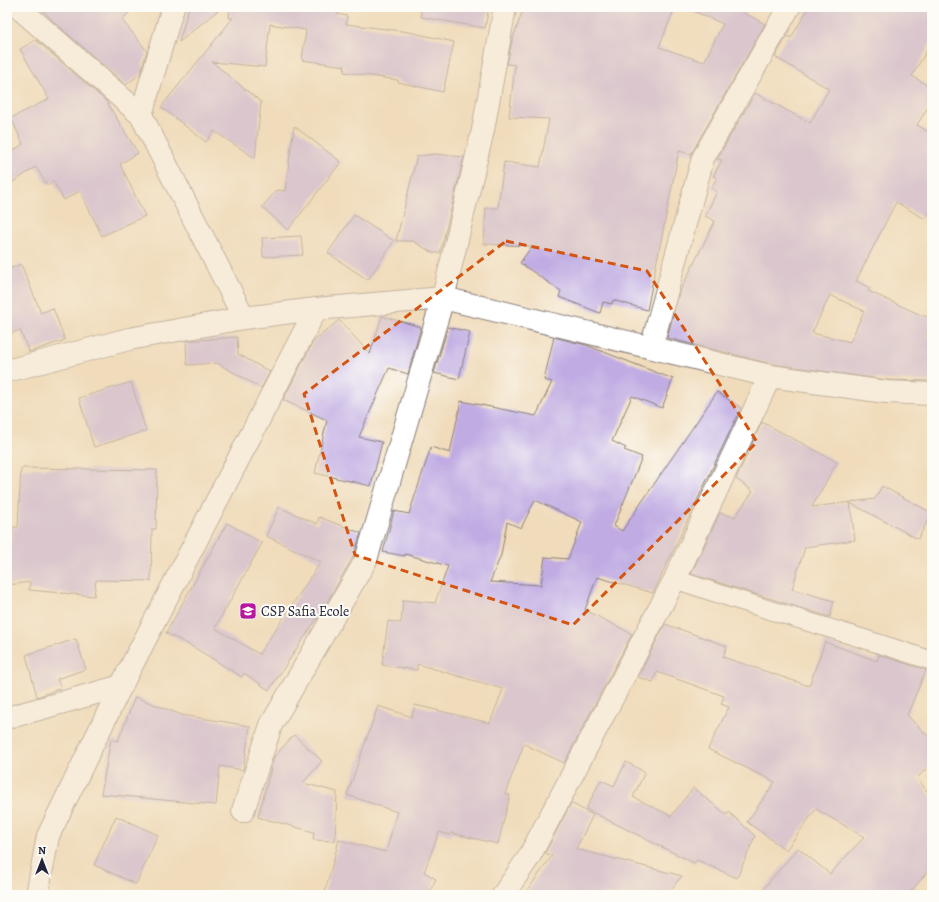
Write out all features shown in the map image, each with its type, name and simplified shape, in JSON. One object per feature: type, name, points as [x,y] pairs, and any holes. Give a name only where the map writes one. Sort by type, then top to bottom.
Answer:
[{"type":"street","points":[[18,7],[141,115],[244,318]]},
{"type":"street","points":[[141,115],[173,7]]},
{"type":"street","points":[[243,811],[271,725],[366,560],[443,298],[483,130],[505,7]]},
{"type":"street","points":[[651,348],[704,158],[789,7]]},
{"type":"street","points":[[7,371],[129,340],[244,318],[316,309],[443,298],[770,376],[886,392],[932,394]]},
{"type":"street","points":[[37,895],[48,836],[121,686],[316,309]]},
{"type":"street","points":[[503,895],[529,857],[675,579],[770,376]]},
{"type":"street","points":[[675,579],[744,603],[888,646],[932,661]]},
{"type":"street","points":[[7,718],[121,686]]},
{"type":"highlighted area","points":[[506,241],[647,271],[757,442],[573,625],[355,555],[304,394]]},
{"type":"building","points":[[40,7],[134,7],[122,20],[147,51],[140,74],[126,85],[53,21]]},
{"type":"building","points":[[189,7],[222,7],[179,42]]},
{"type":"building","points":[[230,7],[338,7],[337,14],[347,16],[346,24],[409,32],[454,42],[443,92],[398,82],[398,80],[344,72],[345,66],[302,60],[306,30],[270,24],[265,67],[212,62],[261,102],[255,158],[214,131],[206,142],[161,107],[233,18],[229,18]]},
{"type":"building","points":[[421,7],[489,7],[485,28],[421,17]]},
{"type":"building","points":[[524,7],[675,7],[659,47],[704,62],[723,24],[684,7],[733,7],[765,24],[691,154],[679,151],[647,310],[613,300],[612,304],[603,302],[600,313],[559,297],[561,291],[520,263],[532,246],[484,244],[486,208],[498,208],[504,162],[540,167],[549,119],[509,117],[515,65],[507,64],[512,41]]},
{"type":"building","points":[[809,7],[932,7],[932,41],[912,76],[932,88],[932,100],[917,125],[932,134],[932,208],[925,219],[896,202],[856,281],[870,288],[868,291],[931,318],[927,336],[932,337],[932,381],[887,380],[772,364],[667,338],[679,293],[715,221],[705,216],[717,192],[711,188],[717,178],[713,176],[722,160],[717,159],[755,93],[810,123],[829,89],[775,57],[787,36],[791,38]],"holes":[[[830,295],[864,311],[850,342],[812,333]]]},
{"type":"building","points":[[36,40],[106,101],[138,153],[120,164],[145,216],[102,236],[80,191],[64,200],[53,181],[47,185],[36,167],[7,186],[7,155],[23,144],[11,118],[49,99],[20,49]]},
{"type":"building","points":[[294,126],[341,162],[288,230],[262,207],[277,190],[285,191]]},
{"type":"building","points":[[436,154],[464,157],[440,253],[433,253],[413,241],[396,241],[417,156]]},
{"type":"building","points":[[354,215],[394,241],[368,280],[328,253]]},
{"type":"building","points":[[301,236],[303,255],[263,257],[262,238]]},
{"type":"building","points":[[21,264],[41,313],[53,308],[65,340],[29,352],[20,330],[7,335],[7,270]]},
{"type":"building","points":[[382,316],[421,327],[408,374],[389,368],[359,437],[382,442],[371,486],[315,473],[327,420],[283,400],[313,342],[339,320],[370,354]]},
{"type":"building","points":[[448,327],[470,332],[459,379],[434,373]]},
{"type":"building","points":[[237,337],[238,354],[270,372],[261,388],[217,363],[187,365],[186,341]]},
{"type":"building","points":[[554,337],[586,345],[673,379],[662,408],[632,396],[612,441],[626,448],[624,450],[642,457],[614,526],[622,531],[717,392],[741,408],[653,593],[597,577],[585,610],[632,634],[564,763],[524,744],[505,794],[510,795],[498,844],[451,833],[450,835],[439,832],[424,872],[436,879],[428,895],[324,895],[339,840],[386,852],[397,812],[347,795],[378,706],[412,717],[415,705],[490,723],[503,689],[417,664],[417,670],[382,665],[388,621],[401,623],[403,600],[435,603],[448,566],[405,554],[405,556],[383,552],[394,511],[409,514],[431,447],[450,453],[461,401],[536,416],[552,382],[544,380]],"holes":[[[535,500],[582,522],[568,559],[545,557],[541,585],[490,582],[501,555],[507,522],[521,528]]]},
{"type":"building","points":[[131,382],[146,431],[94,447],[79,398]]},
{"type":"building","points":[[762,422],[837,462],[812,507],[875,499],[882,486],[932,513],[918,539],[850,503],[855,540],[805,547],[792,589],[834,601],[830,617],[691,574],[720,513],[735,517],[753,491],[736,479]]},
{"type":"building","points":[[21,468],[157,470],[156,529],[152,529],[151,581],[96,580],[94,596],[29,590],[30,582],[7,585],[7,543],[11,542],[13,527],[18,527]]},
{"type":"building","points":[[279,507],[317,524],[319,517],[361,533],[354,555],[322,611],[269,690],[244,673],[242,677],[195,648],[166,633],[227,523],[262,543],[215,628],[259,654],[321,562],[266,536]]},
{"type":"building","points":[[665,624],[727,646],[723,657],[809,686],[825,642],[877,661],[879,655],[926,670],[907,715],[932,740],[932,763],[917,778],[932,798],[932,866],[908,895],[758,895],[798,848],[830,874],[864,837],[816,809],[786,850],[747,822],[775,782],[708,749],[729,707],[721,704],[724,696],[657,672],[653,682],[638,677]]},
{"type":"building","points":[[76,639],[86,669],[57,679],[61,688],[37,697],[26,655]]},
{"type":"building","points":[[135,697],[182,715],[250,726],[243,770],[220,766],[216,805],[101,794],[111,739],[118,741]]},
{"type":"building","points":[[294,735],[322,761],[303,783],[337,792],[335,841],[313,840],[314,832],[258,817],[274,757]]},
{"type":"building","points":[[626,762],[645,772],[633,797],[671,816],[693,788],[727,815],[729,812],[755,836],[737,878],[697,860],[694,863],[586,809],[601,780],[614,786]]},
{"type":"building","points":[[571,803],[593,815],[576,849],[682,876],[666,895],[524,895],[552,856],[545,853]]},
{"type":"building","points":[[116,816],[158,835],[136,884],[94,865]]},
{"type":"place","name":"CSP Safia Ecole","points":[[248,611]]}]
